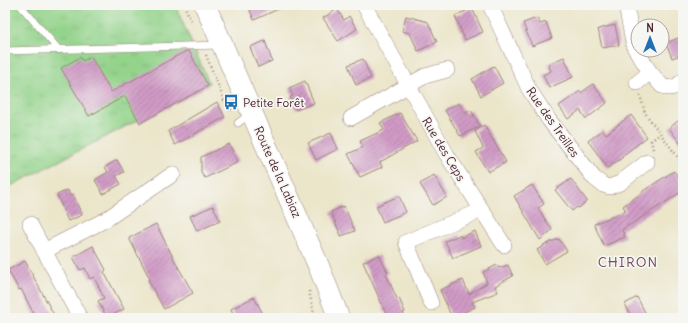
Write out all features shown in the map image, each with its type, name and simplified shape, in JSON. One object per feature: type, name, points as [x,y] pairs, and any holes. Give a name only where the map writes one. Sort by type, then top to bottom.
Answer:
[{"type":"main road","name":"Route de la Labiaz","points":[[205,5],[222,45],[245,118],[319,267],[339,318]]},
{"type":"street","name":"Rue des Ceps","points":[[364,5],[447,154],[504,245]]},
{"type":"street","name":"Rue des Treilles","points":[[490,5],[529,89],[549,120],[594,178],[603,185],[609,187],[620,183],[647,162]]},
{"type":"street","points":[[626,5],[634,47],[650,72],[662,86],[668,88],[675,87],[683,81]]},
{"type":"street","points":[[350,118],[425,76],[447,70]]},
{"type":"street","points":[[637,83],[650,72]]},
{"type":"street","points":[[44,251],[105,220],[173,174]]},
{"type":"street","points":[[432,303],[406,242],[482,210]]},
{"type":"street","points":[[30,224],[80,318]]},
{"type":"lane","points":[[20,5],[58,49]]},
{"type":"lane","points":[[5,50],[222,45]]},
{"type":"path","points":[[637,83],[645,113],[683,164]]},
{"type":"green space","points":[[5,5],[175,5],[209,83],[5,189]]},
{"type":"building","points":[[248,5],[287,5],[254,20]]},
{"type":"building","points":[[472,8],[483,32],[465,40],[455,16]]},
{"type":"building","points":[[337,9],[344,20],[349,16],[357,29],[338,41],[323,18]]},
{"type":"building","points":[[406,16],[428,22],[437,42],[418,51],[410,33],[402,31]]},
{"type":"building","points":[[537,18],[540,24],[546,22],[552,38],[532,46],[523,23]]},
{"type":"building","points":[[615,25],[619,45],[602,48],[598,29]]},
{"type":"building","points":[[683,36],[683,54],[672,58],[670,53],[670,41]]},
{"type":"building","points":[[265,41],[272,61],[258,67],[250,47]]},
{"type":"building","points":[[186,51],[189,51],[208,86],[140,123],[125,96],[89,116],[61,68],[80,57],[83,61],[91,57],[111,92]]},
{"type":"building","points":[[564,57],[573,77],[549,88],[543,75],[551,71],[548,64]]},
{"type":"building","points":[[363,59],[371,78],[356,85],[348,65]]},
{"type":"building","points":[[494,66],[503,83],[481,96],[472,79]]},
{"type":"building","points":[[305,81],[314,103],[296,110],[290,97],[293,96],[289,88]]},
{"type":"building","points":[[593,84],[607,103],[586,119],[580,110],[568,119],[559,106]]},
{"type":"building","points":[[217,102],[225,117],[175,145],[168,131]]},
{"type":"building","points":[[459,103],[465,113],[471,110],[480,126],[460,136],[445,110]]},
{"type":"building","points":[[400,113],[417,141],[380,162],[382,167],[360,177],[348,154],[363,147],[360,141],[384,130],[380,123]]},
{"type":"building","points":[[631,115],[647,137],[608,168],[588,141],[603,130],[606,134]]},
{"type":"building","points":[[683,117],[683,147],[669,128]]},
{"type":"building","points":[[484,125],[506,162],[488,172],[476,152],[483,148],[475,131]]},
{"type":"building","points":[[331,133],[338,149],[316,160],[308,143]]},
{"type":"building","points":[[229,144],[238,162],[205,178],[201,173],[201,157]]},
{"type":"building","points":[[117,160],[124,172],[116,176],[121,184],[103,194],[95,180],[108,172],[105,167]]},
{"type":"building","points":[[674,171],[683,184],[683,191],[622,230],[625,237],[604,246],[594,224],[626,211],[623,206]]},
{"type":"building","points":[[434,175],[447,197],[433,205],[420,184]]},
{"type":"building","points":[[571,179],[587,201],[579,208],[577,207],[572,211],[555,190]]},
{"type":"building","points":[[532,185],[544,204],[538,208],[552,230],[540,240],[514,196]]},
{"type":"building","points":[[68,190],[70,196],[73,195],[82,215],[68,221],[57,195]]},
{"type":"building","points":[[399,196],[406,212],[383,222],[376,206]]},
{"type":"building","points":[[213,206],[220,221],[197,231],[190,216]]},
{"type":"building","points":[[344,206],[355,231],[341,236],[331,212]]},
{"type":"building","points":[[156,224],[193,293],[164,309],[148,280],[150,279],[129,238]]},
{"type":"building","points":[[475,231],[481,246],[453,258],[445,241],[460,235],[461,238]]},
{"type":"building","points":[[559,239],[567,251],[545,264],[537,250],[544,246],[543,245]]},
{"type":"building","points":[[93,246],[106,270],[104,272],[124,309],[111,316],[106,316],[98,301],[104,298],[94,277],[90,279],[85,268],[80,270],[73,257]]},
{"type":"building","points":[[379,255],[388,273],[386,274],[397,299],[399,298],[405,312],[403,313],[405,318],[388,318],[363,262]]},
{"type":"building","points":[[25,261],[54,315],[49,318],[36,318],[21,289],[19,290],[8,270]]},
{"type":"building","points":[[497,265],[499,268],[508,265],[513,276],[495,286],[498,292],[472,302],[475,307],[452,318],[440,290],[463,280],[469,294],[487,283],[483,272]]},
{"type":"building","points":[[254,297],[265,318],[235,318],[231,309]]},
{"type":"building","points":[[637,297],[648,318],[632,318],[625,304]]},
{"type":"place","name":"Petite Forêt","points":[[231,102]]},
{"type":"district","name":"CHIRON","points":[[628,262]]}]
